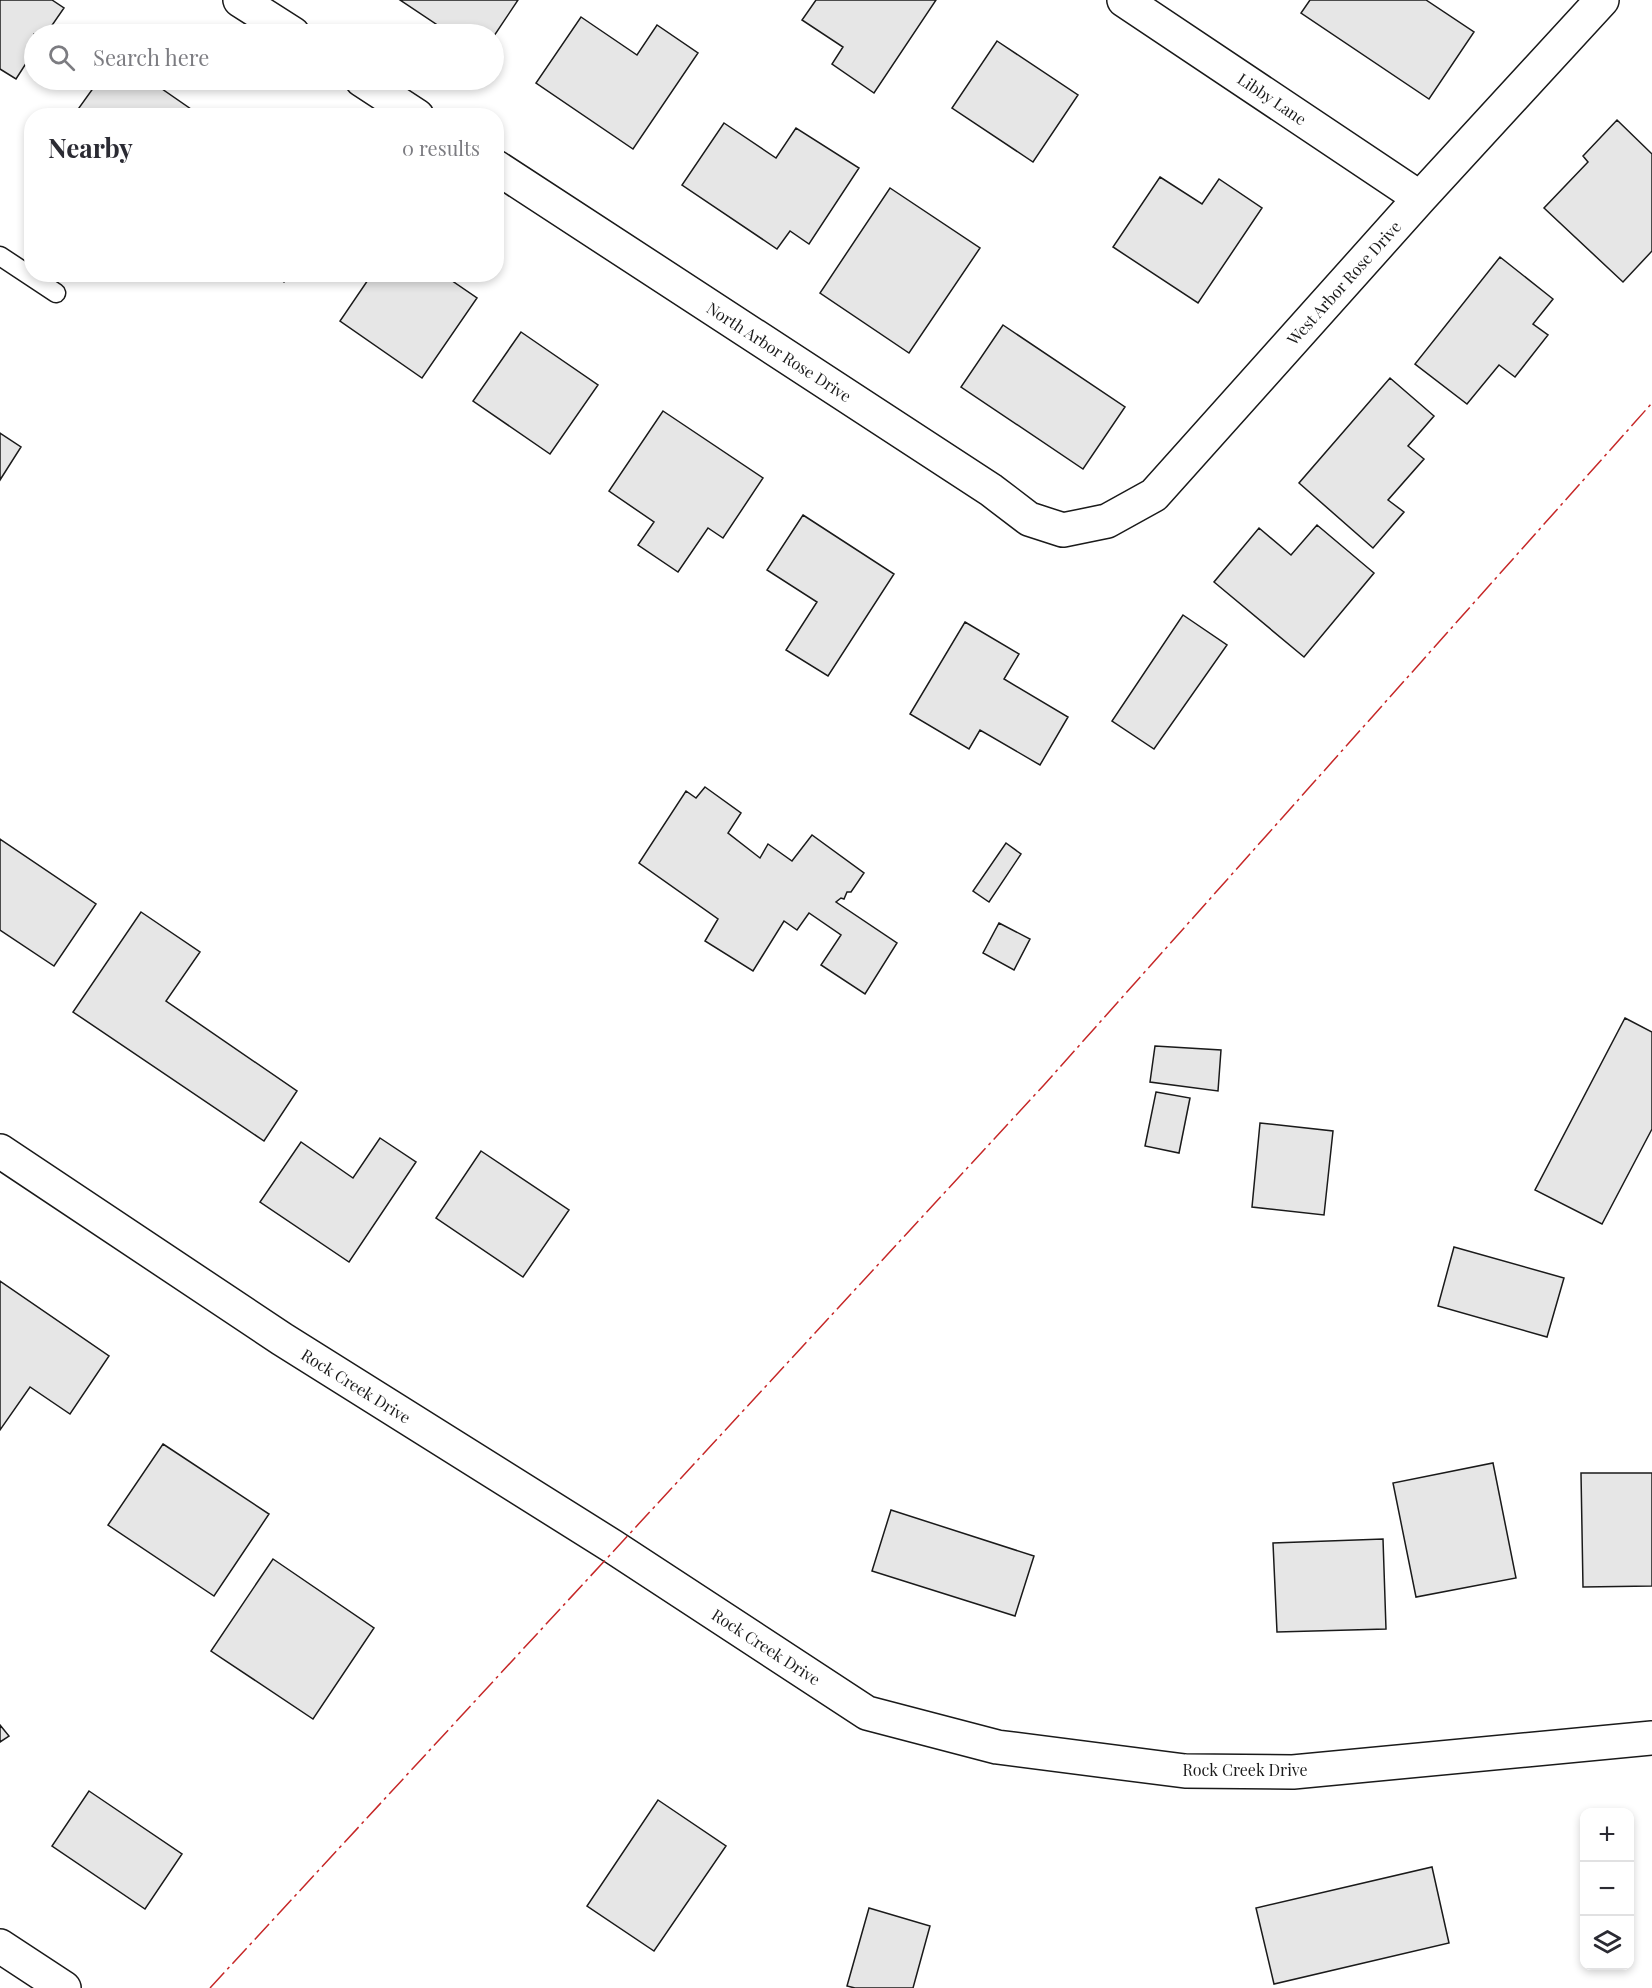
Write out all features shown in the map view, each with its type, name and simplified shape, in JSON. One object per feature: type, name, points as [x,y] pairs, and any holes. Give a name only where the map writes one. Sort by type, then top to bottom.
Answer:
[{"type":"street","points":[[240,0],[277,24]]},
{"type":"street","name":"Libby Lane","points":[[1124,0],[1420,198]]},
{"type":"street","name":"West Arbor Rose Drive","points":[[1063,530],[1107,521],[1154,495],[1420,198],[1602,0]]},
{"type":"street","points":[[377,90],[405,108]]},
{"type":"street","name":"North Arbor Rose Drive","points":[[504,172],[992,490],[1029,519],[1063,530]]},
{"type":"street","name":"Rock Creek Drive","points":[[0,1151],[282,1339],[612,1546],[867,1713],[997,1747],[1185,1771],[1293,1772],[1652,1738]]},
{"type":"street","points":[[0,1946],[64,1988]]},
{"type":"lane","points":[[0,256],[24,272]]},
{"type":"lane","points":[[39,282],[56,293]]},
{"type":"building","points":[[0,0],[52,0],[64,8],[53,24],[24,24],[24,67],[16,79],[0,69]]},
{"type":"building","points":[[400,0],[518,0],[502,24],[436,24]]},
{"type":"building","points":[[816,0],[936,0],[874,93],[832,64],[843,47],[802,20]]},
{"type":"building","points":[[1310,0],[1426,0],[1474,32],[1429,99],[1301,13]]},
{"type":"building","points":[[581,17],[637,55],[657,25],[698,53],[633,149],[536,83]]},
{"type":"building","points":[[997,41],[1078,95],[1033,162],[952,108]]},
{"type":"building","points":[[92,90],[163,90],[189,108],[79,108]]},
{"type":"building","points":[[1617,120],[1652,154],[1652,251],[1623,282],[1544,208],[1588,162],[1583,156]]},
{"type":"building","points":[[724,123],[776,158],[796,128],[859,168],[809,244],[790,231],[777,249],[682,185]]},
{"type":"building","points":[[1160,177],[1202,204],[1219,179],[1262,208],[1198,303],[1113,247]]},
{"type":"building","points":[[890,188],[980,248],[909,353],[820,293]]},
{"type":"building","points":[[1500,257],[1553,299],[1533,324],[1548,335],[1515,377],[1499,365],[1467,404],[1415,364]]},
{"type":"building","points":[[367,282],[454,282],[477,298],[422,378],[340,321]]},
{"type":"building","points":[[1003,325],[1125,407],[1083,469],[961,387]]},
{"type":"building","points":[[521,332],[598,385],[550,454],[473,401]]},
{"type":"building","points":[[1390,378],[1434,416],[1408,446],[1424,459],[1388,500],[1404,512],[1373,548],[1299,483]]},
{"type":"building","points":[[663,411],[763,478],[723,538],[708,528],[678,572],[638,545],[654,522],[609,491]]},
{"type":"building","points":[[0,433],[21,447],[0,480]]},
{"type":"building","points":[[803,515],[894,574],[828,676],[786,650],[817,602],[767,570]]},
{"type":"building","points":[[1317,525],[1374,573],[1304,657],[1214,582],[1259,528],[1291,555]]},
{"type":"building","points":[[1183,615],[1227,645],[1154,749],[1112,721]]},
{"type":"building","points":[[965,622],[1019,654],[1004,679],[1068,717],[1040,765],[980,730],[969,749],[910,714]]},
{"type":"building","points":[[705,787],[741,813],[728,833],[760,858],[768,844],[792,861],[812,835],[864,873],[851,892],[847,892],[844,899],[841,898],[836,902],[897,943],[865,994],[821,965],[841,935],[809,913],[797,930],[784,921],[753,971],[705,941],[718,919],[639,863],[686,791],[696,798]]},
{"type":"building","points":[[0,839],[96,904],[54,966],[0,930]]},
{"type":"building","points":[[1006,843],[1021,854],[989,902],[973,891]]},
{"type":"building","points":[[141,912],[200,952],[166,1001],[297,1091],[264,1141],[73,1012]]},
{"type":"building","points":[[999,923],[1030,939],[1014,970],[983,953]]},
{"type":"building","points":[[1625,1018],[1652,1032],[1652,1129],[1602,1224],[1535,1190]]},
{"type":"building","points":[[1155,1046],[1221,1050],[1218,1091],[1150,1082]]},
{"type":"building","points":[[1156,1092],[1190,1098],[1179,1153],[1145,1146]]},
{"type":"building","points":[[1260,1123],[1333,1131],[1324,1215],[1252,1207]]},
{"type":"building","points":[[380,1138],[416,1162],[349,1262],[260,1202],[301,1142],[353,1178]]},
{"type":"building","points":[[481,1151],[569,1210],[523,1277],[436,1218]]},
{"type":"building","points":[[1454,1247],[1564,1278],[1547,1337],[1438,1306]]},
{"type":"building","points":[[0,1281],[109,1356],[70,1414],[30,1387],[0,1430]]},
{"type":"building","points":[[163,1444],[269,1514],[214,1596],[108,1525]]},
{"type":"building","points":[[1493,1463],[1516,1578],[1416,1597],[1393,1483]]},
{"type":"building","points":[[1581,1473],[1652,1473],[1652,1586],[1583,1587]]},
{"type":"building","points":[[891,1510],[1034,1556],[1015,1616],[872,1571]]},
{"type":"building","points":[[1383,1539],[1386,1629],[1277,1632],[1273,1543]]},
{"type":"building","points":[[273,1559],[374,1628],[313,1719],[211,1651]]},
{"type":"building","points":[[0,1725],[9,1736],[0,1742]]},
{"type":"building","points":[[89,1791],[182,1854],[145,1909],[52,1846]]},
{"type":"building","points":[[658,1800],[726,1846],[654,1951],[587,1906]]},
{"type":"building","points":[[1432,1867],[1449,1943],[1274,1984],[1256,1908]]},
{"type":"building","points":[[869,1908],[930,1926],[913,1988],[847,1986]]},
{"type":"power","points":[[210,1988],[1044,1085],[1652,403]]}]
